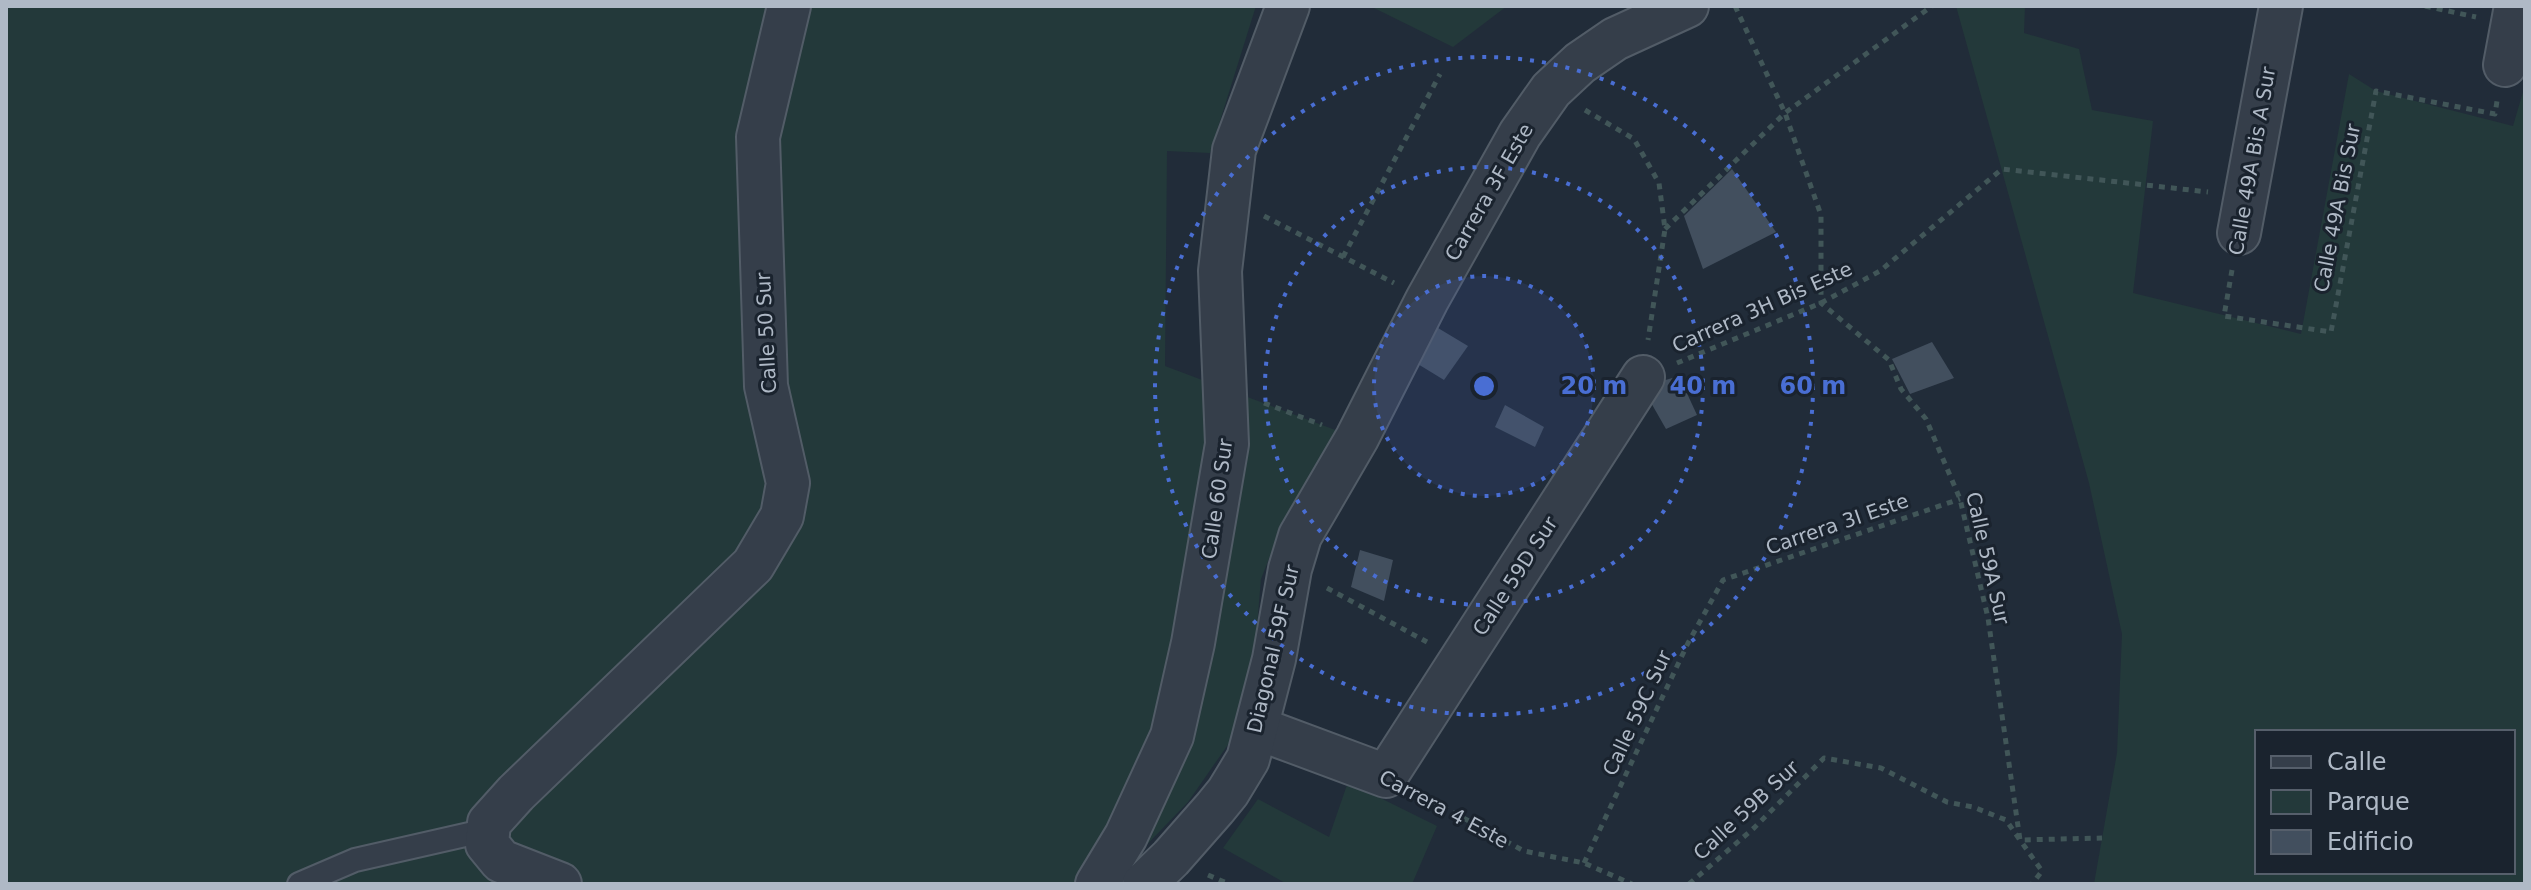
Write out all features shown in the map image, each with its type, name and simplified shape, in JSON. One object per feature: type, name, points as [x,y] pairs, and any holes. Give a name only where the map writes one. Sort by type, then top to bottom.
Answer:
[{"type":"street","name":"Calle 50 Sur","points":[[487,830],[489,823],[516,793],[753,565],[782,516],[788,483],[766,386],[758,137],[789,6]]},
{"type":"street","name":"Calle 60 Sur","points":[[1097,884],[1126,836],[1172,736],[1193,643],[1227,444],[1220,271],[1234,150],[1288,6]]},
{"type":"street","name":"Carrera 3F Este","points":[[1357,438],[1427,300],[1520,134],[1551,90],[1580,63],[1615,39],[1687,6]]},
{"type":"street","name":"Calle 49A Bis A Sur","points":[[2239,233],[2281,6]]},
{"type":"street","name":"Calle 59D Sur","points":[[1386,776],[1643,377]]},
{"type":"street","name":"Diagonal 59F Sur","points":[[1144,884],[1178,851],[1228,792],[1248,759],[1274,659],[1290,569],[1300,536],[1357,438]]},
{"type":"street","name":"Carrera 4 Este","points":[[1257,728],[1386,776]]},
{"type":"street","points":[[487,830],[487,844],[501,861],[560,884]]},
{"type":"lane","points":[[299,884],[355,860],[487,830]]},
{"type":"path","points":[[1735,6],[1785,113],[1821,215],[1821,303]]},
{"type":"path","points":[[1665,229],[1785,113],[1932,6]]},
{"type":"path","points":[[2425,6],[2511,32]]},
{"type":"path","points":[[1343,257],[1440,74]]},
{"type":"path","points":[[1551,90],[1634,139],[1659,183],[1665,229],[1643,377]]},
{"type":"path","name":"Calle 49A Bis Sur","points":[[2224,316],[2331,332],[2376,91],[2495,114]]},
{"type":"path","name":"Carrera 3H Bis Este","points":[[1643,377],[1821,303],[1880,271],[2002,169],[2163,187]]},
{"type":"path","points":[[1229,198],[1427,300]]},
{"type":"path","name":"Calle 49A Bis A Sur","points":[[2224,316],[2239,233]]},
{"type":"path","name":"Calle 59A Sur","points":[[1821,303],[1889,360],[1901,389],[1926,419],[1960,499],[1988,618],[2020,840],[2042,871],[2032,884]]},
{"type":"path","points":[[1225,387],[1357,438]]},
{"type":"path","name":"Carrera 3I Este","points":[[1723,580],[1960,499]]},
{"type":"path","points":[[1290,569],[1461,660]]},
{"type":"path","name":"Calle 59C Sur","points":[[1584,863],[1688,643],[1723,580]]},
{"type":"path","name":"Calle 59B Sur","points":[[1689,884],[1754,828],[1824,758],[1881,768],[1947,802],[1973,807],[2006,820],[2020,840]]},
{"type":"path","name":"Carrera 4 Este","points":[[1386,776],[1524,851],[1584,863],[1632,884]]},
{"type":"path","points":[[2020,840],[2102,838]]},
{"type":"green space","points":[[6,6],[1256,6],[1210,153],[1167,151],[1165,366],[1338,431],[1286,516],[1261,579],[1253,673],[1234,736],[1188,802],[1109,884],[6,884]]},
{"type":"green space","points":[[1370,6],[1507,6],[1453,47]]},
{"type":"green space","points":[[1956,6],[2025,6],[2024,33],[2079,49],[2092,110],[2153,121],[2133,293],[2301,334],[2349,74],[2376,91],[2513,126],[2525,85],[2525,884],[2094,884],[2117,753],[2122,634],[2089,483]]},
{"type":"green space","points":[[1348,782],[1437,826],[1412,884],[1287,884],[1223,848],[1258,799],[1329,837]]},
{"type":"building","points":[[1732,169],[1776,232],[1703,269],[1684,216]]},
{"type":"building","points":[[1423,319],[1468,346],[1444,380],[1408,358]]},
{"type":"building","points":[[1932,342],[1954,378],[1910,394],[1892,359]]},
{"type":"building","points":[[1679,376],[1697,415],[1666,429],[1642,387]]},
{"type":"building","points":[[1505,405],[1544,427],[1535,447],[1495,427]]},
{"type":"building","points":[[1360,550],[1393,560],[1384,601],[1351,587]]}]
